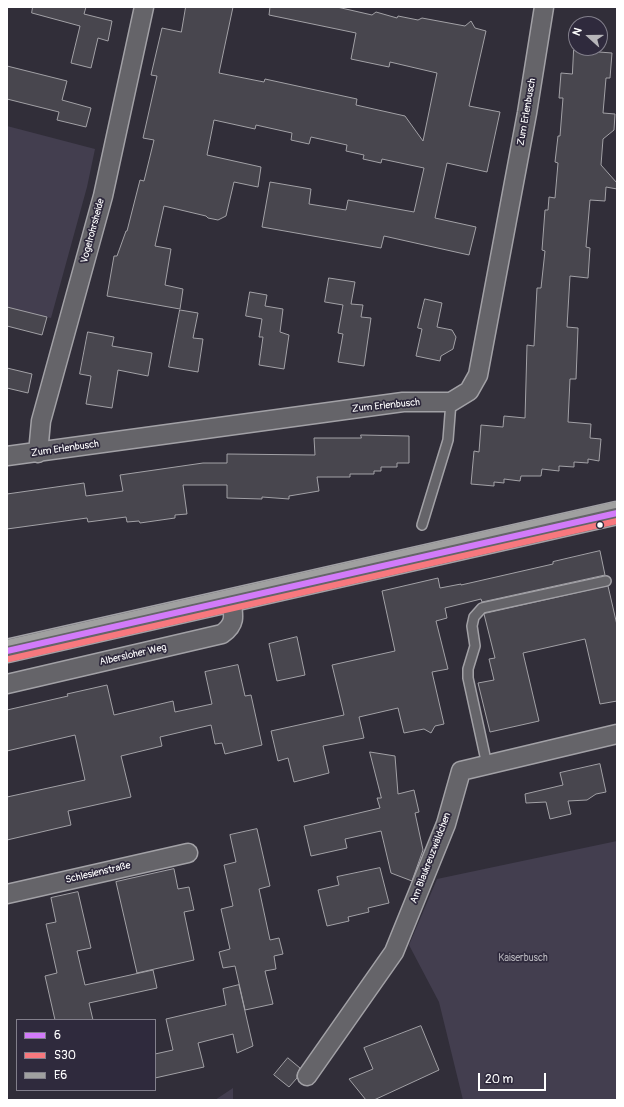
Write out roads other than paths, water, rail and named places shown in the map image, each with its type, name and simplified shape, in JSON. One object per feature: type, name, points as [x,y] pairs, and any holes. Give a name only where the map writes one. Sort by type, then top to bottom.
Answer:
[{"type":"main road","points":[[7,651],[617,513]]},
{"type":"street","name":"Vogelrohrsheide","points":[[38,453],[41,421],[103,196],[144,7]]},
{"type":"street","name":"Zum Erlenbusch","points":[[7,456],[38,453],[403,402],[451,402],[469,391],[478,375],[527,113],[544,7]]},
{"type":"street","name":"Albersloher Weg","points":[[7,684],[222,634],[232,626],[234,614],[231,600]]},
{"type":"street","name":"Am Blaukreuzwäldchen","points":[[306,1076],[394,952],[446,824],[461,771],[617,734]]},
{"type":"street","name":"Schlesienstraße","points":[[7,894],[188,853]]},
{"type":"lane","points":[[422,524],[448,440],[451,402]]},
{"type":"lane","points":[[487,765],[468,678],[468,669],[475,646],[472,626],[474,617],[482,608],[606,581]]},
{"type":"park label","name":"Kaiserbusch","points":[[523,958]]}]
